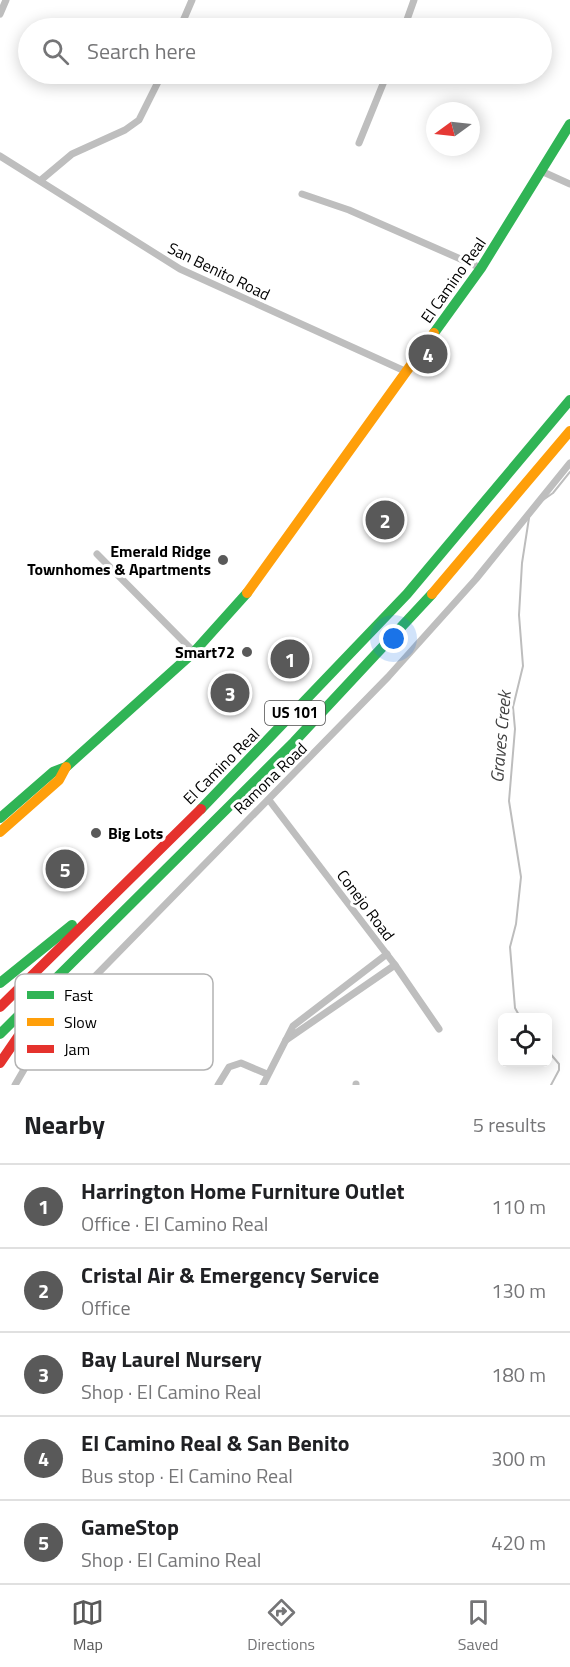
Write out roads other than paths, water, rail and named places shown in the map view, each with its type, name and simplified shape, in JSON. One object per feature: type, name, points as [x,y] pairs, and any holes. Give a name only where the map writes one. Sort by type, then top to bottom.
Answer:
[{"type":"main road","name":"El Camino Real","points":[[0,832],[59,780],[66,767],[194,652],[253,587],[481,268],[570,124]]},
{"type":"main road","name":"El Camino Real","points":[[33,974],[299,710],[390,614],[471,522],[570,400]]},
{"type":"main road","name":"US 101","points":[[61,974],[363,671],[485,535],[570,431]]},
{"type":"main road","name":"El Camino Real","points":[[0,818],[53,772],[66,767]]},
{"type":"main road","points":[[0,983],[121,887]]},
{"type":"main road","points":[[70,974],[89,946]]},
{"type":"main road","name":"El Camino Real","points":[[0,1007],[15,992]]},
{"type":"main road","name":"US 101","points":[[0,1034],[15,1019]]},
{"type":"main road","points":[[0,1063],[15,1041]]},
{"type":"street","points":[[0,14],[6,0]]},
{"type":"street","points":[[184,18],[192,0]]},
{"type":"street","points":[[408,18],[414,0]]},
{"type":"street","points":[[40,180],[72,154],[125,130],[139,120],[157,84]]},
{"type":"street","points":[[359,143],[383,84]]},
{"type":"street","name":"San Benito Road","points":[[0,156],[180,269],[407,372]]},
{"type":"street","points":[[541,171],[570,184]]},
{"type":"street","points":[[302,194],[349,210],[481,268]]},
{"type":"street","name":"Ramona Road","points":[[97,974],[388,677],[476,579],[570,463]]},
{"type":"street","points":[[97,554],[194,652]]},
{"type":"street","name":"Conejo Road","points":[[269,800],[387,954],[439,1029]]},
{"type":"street","points":[[263,1085],[293,1026],[387,954]]},
{"type":"street","points":[[284,1042],[395,965]]},
{"type":"street","points":[[218,1085],[229,1066],[241,1063],[267,1074]]},
{"type":"street","name":"Ramona Road","points":[[15,1085],[24,1070]]},
{"type":"waterway","name":"Graves Creek","points":[[543,500],[553,493],[570,472]]},
{"type":"waterway","name":"Graves Creek","points":[[518,1013],[515,1008],[510,947],[516,924],[521,877],[509,801],[515,729],[513,707],[523,666],[519,615],[522,563],[529,518]]},
{"type":"waterway","name":"Graves Creek","points":[[551,1085],[559,1070],[559,1064],[552,1056]]},
{"type":"place","name":"El Camino Real & San Benito","points":[[428,354]]},
{"type":"place","name":"Cristal Air & Emergency Service","points":[[385,520]]},
{"type":"place","name":"Emerald Ridge Townhomes & Apartments","points":[[223,560]]},
{"type":"place","name":"Smart72","points":[[247,652]]},
{"type":"place","name":"Harrington Home Furniture Outlet","points":[[290,659]]},
{"type":"place","name":"Bay Laurel Nursery","points":[[230,693]]},
{"type":"place","name":"Big Lots","points":[[96,833]]},
{"type":"place","name":"GameStop","points":[[65,869]]}]
